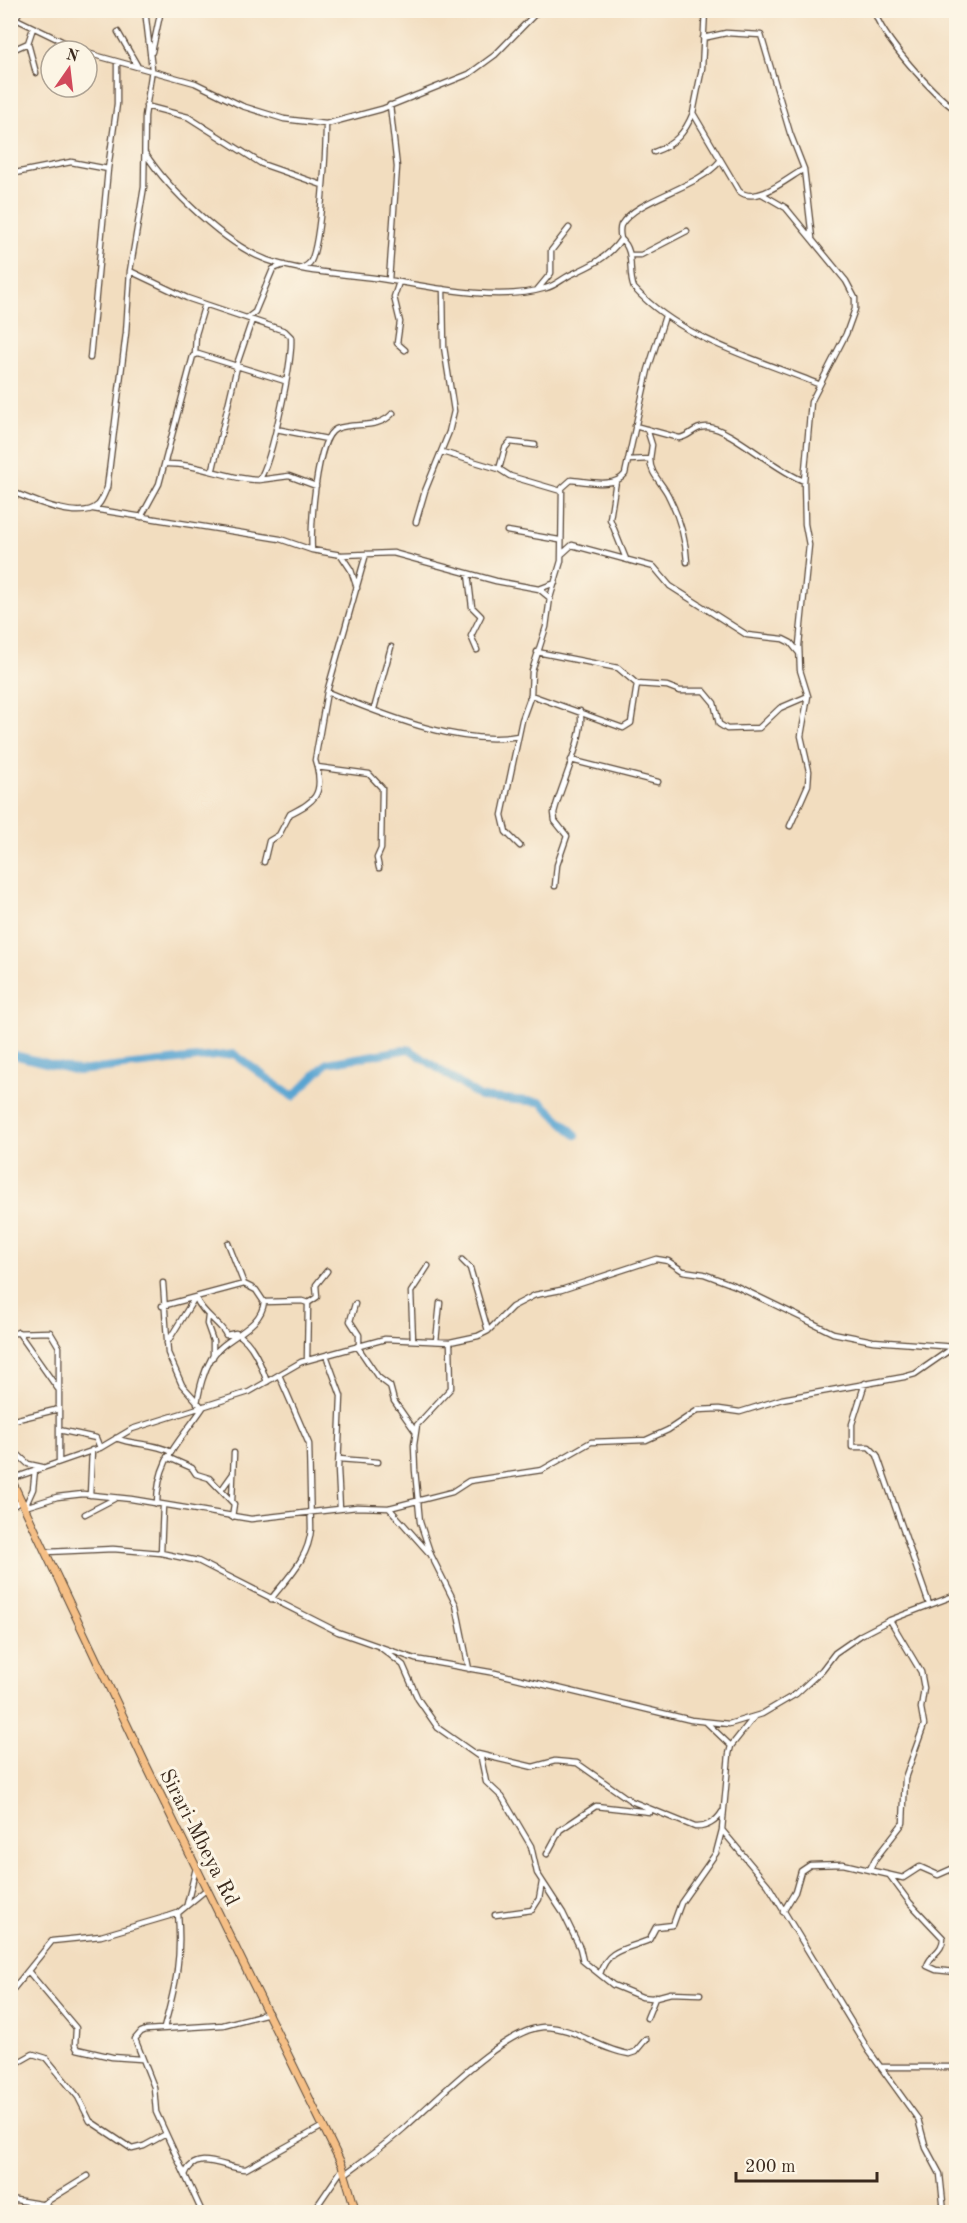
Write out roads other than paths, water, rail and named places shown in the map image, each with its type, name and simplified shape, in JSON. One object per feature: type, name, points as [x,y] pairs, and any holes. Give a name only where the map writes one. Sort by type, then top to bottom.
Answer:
[{"type":"highway","name":"Sirari-Mbeya Rd","points":[[11,1478],[146,1765],[323,2126],[344,2171],[356,2212]]},
{"type":"street","points":[[21,10],[13,17],[56,39]]},
{"type":"street","points":[[93,509],[99,505],[106,488],[126,333],[130,271],[142,201],[146,106],[152,69],[145,10]]},
{"type":"street","points":[[151,54],[161,10]]},
{"type":"street","points":[[99,57],[152,69],[195,83],[242,106],[306,124],[326,124],[390,105],[479,68],[539,10]]},
{"type":"street","points":[[654,152],[668,147],[676,140],[686,129],[693,113],[702,68],[705,10]]},
{"type":"street","points":[[874,10],[884,31],[925,82],[957,110]]},
{"type":"street","points":[[33,28],[28,43],[36,73]]},
{"type":"street","points":[[118,32],[137,65]]},
{"type":"street","points":[[703,38],[726,33],[760,35],[790,133],[804,169],[812,238]]},
{"type":"street","points":[[10,51],[28,43]]},
{"type":"street","points":[[90,358],[108,169],[117,104],[117,62]]},
{"type":"street","points":[[389,280],[397,167],[390,105]]},
{"type":"street","points":[[146,106],[188,117],[262,164],[322,185]]},
{"type":"street","points":[[693,113],[720,161],[743,195],[762,195],[786,208],[812,238],[855,298],[855,309],[846,334],[818,384],[811,402],[804,481],[804,524],[809,545],[799,653],[808,696],[801,736],[808,785],[790,826]]},
{"type":"street","points":[[299,269],[309,264],[312,257],[322,185],[326,124]]},
{"type":"street","points":[[145,153],[164,178],[216,229],[266,260],[299,269],[443,289],[510,293],[537,290],[561,281],[602,260],[621,239]]},
{"type":"street","points":[[720,161],[707,173],[642,207],[621,226],[621,239],[630,255],[634,288],[666,316],[712,343],[818,384]]},
{"type":"street","points":[[10,174],[71,162],[108,169]]},
{"type":"street","points":[[762,195],[804,169]]},
{"type":"street","points":[[561,281],[551,273],[549,255],[569,228]]},
{"type":"street","points":[[630,255],[641,255],[687,231]]},
{"type":"street","points":[[266,260],[273,269]]},
{"type":"street","points":[[213,469],[249,319],[255,312],[273,269],[285,265]]},
{"type":"street","points":[[130,271],[205,304],[285,331],[291,337],[276,429],[265,469],[259,480]]},
{"type":"street","points":[[537,290],[551,273]]},
{"type":"street","points":[[399,282],[394,297],[400,322],[397,343],[405,350]]},
{"type":"street","points":[[416,522],[425,491],[442,452],[454,406],[444,347],[443,289]]},
{"type":"street","points":[[141,518],[154,495],[165,464],[195,354],[196,334],[205,304]]},
{"type":"street","points":[[255,312],[261,323]]},
{"type":"street","points":[[626,560],[610,519],[616,482],[625,474],[648,370],[666,316]]},
{"type":"street","points":[[195,354],[285,381]]},
{"type":"street","points":[[312,550],[311,531],[316,486],[327,440],[337,428],[384,421],[393,413]]},
{"type":"street","points":[[635,426],[678,438],[701,427],[720,430],[786,475],[804,481]]},
{"type":"street","points":[[276,429],[327,440]]},
{"type":"street","points":[[647,429],[652,445],[650,467],[667,492],[678,518],[686,546],[687,562]]},
{"type":"street","points":[[499,469],[510,442],[535,445]]},
{"type":"street","points":[[442,452],[561,491]]},
{"type":"street","points":[[628,460],[650,459]]},
{"type":"street","points":[[165,464],[213,469],[238,477],[259,480],[289,476],[316,486]]},
{"type":"street","points":[[520,846],[506,832],[502,815],[518,736],[531,695],[530,682],[546,627],[550,598],[561,555],[561,491],[571,480],[616,482]]},
{"type":"street","points":[[10,491],[63,510],[93,509],[280,539],[312,550],[341,555],[393,553],[539,589],[550,598]]},
{"type":"street","points":[[507,531],[560,540]]},
{"type":"street","points":[[561,555],[572,545],[654,567],[670,586],[747,635],[783,639],[791,643],[799,653]]},
{"type":"street","points":[[264,862],[269,841],[279,835],[290,814],[303,809],[316,796],[319,779],[316,749],[327,692],[366,554]]},
{"type":"street","points":[[341,555],[351,570],[357,588]]},
{"type":"street","points":[[468,573],[472,607],[481,615],[471,636],[477,650]]},
{"type":"street","points":[[539,589],[555,583]]},
{"type":"street","points":[[374,710],[391,646]]},
{"type":"street","points":[[537,652],[618,668],[637,684],[667,686],[680,691],[704,691],[714,704],[719,724],[727,729],[759,728],[780,708],[808,696]]},
{"type":"street","points":[[531,695],[616,726],[628,727],[631,723],[637,684]]},
{"type":"street","points":[[327,692],[424,726],[464,735],[503,739],[518,736]]},
{"type":"street","points":[[555,886],[557,865],[567,837],[555,820],[554,813],[572,760],[581,722],[580,711]]},
{"type":"street","points":[[572,760],[658,782]]},
{"type":"street","points":[[317,767],[369,774],[382,788],[381,849],[377,858],[380,868]]},
{"type":"street","points":[[197,1403],[200,1382],[213,1357],[254,1321],[264,1302],[256,1290],[244,1284],[228,1243]]},
{"type":"street","points":[[11,1478],[100,1448],[132,1429],[249,1392],[307,1360],[385,1339],[450,1342],[478,1336],[488,1331],[506,1312],[535,1295],[561,1290],[656,1259],[668,1261],[687,1272],[705,1274],[736,1286],[833,1333],[873,1341],[955,1347]]},
{"type":"street","points":[[462,1260],[471,1269],[488,1331]]},
{"type":"street","points":[[413,1340],[411,1292],[428,1266]]},
{"type":"street","points":[[308,1303],[316,1297],[316,1285],[327,1271]]},
{"type":"street","points":[[163,1283],[162,1306],[166,1346],[182,1385],[203,1407]]},
{"type":"street","points":[[162,1306],[244,1284]]},
{"type":"street","points":[[196,1298],[208,1316],[225,1330],[226,1335],[238,1335]]},
{"type":"street","points":[[166,1346],[196,1298]]},
{"type":"street","points":[[264,1302],[302,1301],[308,1303]]},
{"type":"street","points":[[307,1360],[308,1303]]},
{"type":"street","points":[[436,1341],[440,1303]]},
{"type":"street","points":[[355,1304],[350,1322],[358,1333],[358,1345],[378,1377],[390,1386],[394,1401],[415,1431]]},
{"type":"street","points":[[208,1316],[207,1324],[213,1341],[213,1357]]},
{"type":"street","points":[[10,1333],[42,1330],[54,1335],[59,1347],[59,1461]]},
{"type":"street","points":[[18,1332],[58,1390]]},
{"type":"street","points":[[238,1335],[257,1358],[267,1382]]},
{"type":"street","points":[[450,1342],[451,1388],[420,1420],[415,1431],[417,1502],[420,1522],[431,1555],[456,1605],[469,1669]]},
{"type":"street","points":[[10,1508],[57,1497],[90,1495],[251,1519],[340,1509],[389,1508],[452,1492],[469,1481],[542,1470],[591,1442],[646,1440],[668,1430],[699,1410],[747,1412],[773,1401],[915,1374],[955,1347]]},
{"type":"street","points":[[326,1355],[341,1396],[340,1509]]},
{"type":"street","points":[[271,1599],[307,1552],[310,1538],[309,1444],[279,1375]]},
{"type":"street","points":[[865,1383],[852,1424],[852,1447],[869,1447],[877,1455],[929,1604]]},
{"type":"street","points":[[157,1504],[161,1469],[203,1407]]},
{"type":"street","points":[[10,1421],[59,1409]]},
{"type":"street","points":[[59,1430],[96,1438],[100,1448]]},
{"type":"street","points":[[116,1438],[135,1444],[159,1446],[169,1455],[192,1468],[196,1474],[207,1477],[232,1501]]},
{"type":"street","points":[[10,1447],[28,1464],[44,1467]]},
{"type":"street","points":[[90,1495],[92,1450]]},
{"type":"street","points":[[232,1516],[234,1454]]},
{"type":"street","points":[[339,1459],[378,1462]]},
{"type":"street","points":[[23,1504],[33,1489],[36,1470]]},
{"type":"street","points":[[222,1489],[232,1475]]},
{"type":"street","points":[[85,1514],[115,1498]]},
{"type":"street","points":[[161,1553],[164,1506]]},
{"type":"street","points":[[389,1508],[431,1555]]},
{"type":"street","points":[[47,1552],[113,1549],[161,1553],[214,1568],[338,1632],[415,1659],[706,1722],[729,1724],[754,1717],[796,1694],[850,1641],[890,1620],[957,1595]]},
{"type":"street","points":[[870,1869],[903,1823],[905,1778],[924,1725],[920,1704],[924,1688],[921,1672],[890,1620]]},
{"type":"street","points":[[376,1644],[404,1665],[418,1699],[438,1728],[476,1753],[533,1767],[555,1761],[578,1763],[631,1801],[652,1812],[700,1827],[716,1820],[723,1810]]},
{"type":"street","points":[[600,1974],[603,1964],[616,1951],[649,1940],[656,1927],[673,1925],[681,1903],[716,1853],[722,1830],[731,1746],[754,1717]]},
{"type":"street","points":[[706,1722],[731,1746]]},
{"type":"street","points":[[476,1753],[482,1761],[486,1782],[502,1797],[531,1846],[536,1870],[569,1926],[581,1951],[581,1959],[620,1988],[648,1998],[671,1993],[700,1994]]},
{"type":"street","points":[[547,1854],[560,1830],[596,1806],[652,1812]]},
{"type":"street","points":[[722,1830],[768,1885],[881,2067],[921,2125],[926,2148],[940,2174],[944,2212]]},
{"type":"street","points":[[783,1912],[805,1868],[833,1864],[870,1869],[890,1876],[907,1877],[920,1867],[938,1875],[957,1867]]},
{"type":"street","points":[[187,1904],[196,1865]]},
{"type":"street","points":[[890,1876],[910,1903],[943,1938],[940,1951],[928,1961],[927,1966],[936,1970],[957,1972]]},
{"type":"street","points":[[495,1915],[532,1910],[539,1899],[542,1882]]},
{"type":"street","points":[[11,1991],[52,1941],[101,1936],[178,1913],[207,1889]]},
{"type":"street","points":[[164,2028],[178,1978],[181,1948],[178,1913]]},
{"type":"street","points":[[28,1971],[76,2028],[77,2049],[112,2057],[142,2059]]},
{"type":"street","points":[[647,2018],[656,1996]]},
{"type":"street","points":[[202,2212],[156,2112],[154,2087],[142,2059],[136,2036],[141,2032],[164,2028],[174,2030],[223,2025],[269,2013]]},
{"type":"street","points":[[313,2212],[344,2171],[404,2128],[486,2057],[518,2034],[530,2029],[552,2027],[629,2054],[635,2052],[646,2039]]},
{"type":"street","points":[[10,2067],[33,2054],[46,2058],[78,2097],[90,2121],[132,2149],[144,2146],[166,2134]]},
{"type":"street","points":[[881,2067],[957,2067]]},
{"type":"street","points":[[185,2177],[192,2165],[205,2160],[246,2169],[323,2126]]},
{"type":"street","points":[[43,2204],[88,2176]]},
{"type":"street","points":[[11,2199],[43,2204],[51,2207],[55,2212]]},
{"type":"waterway","points":[[10,1054],[78,1071],[234,1054],[293,1097],[327,1063],[409,1049],[480,1097],[541,1102],[576,1135]]}]
